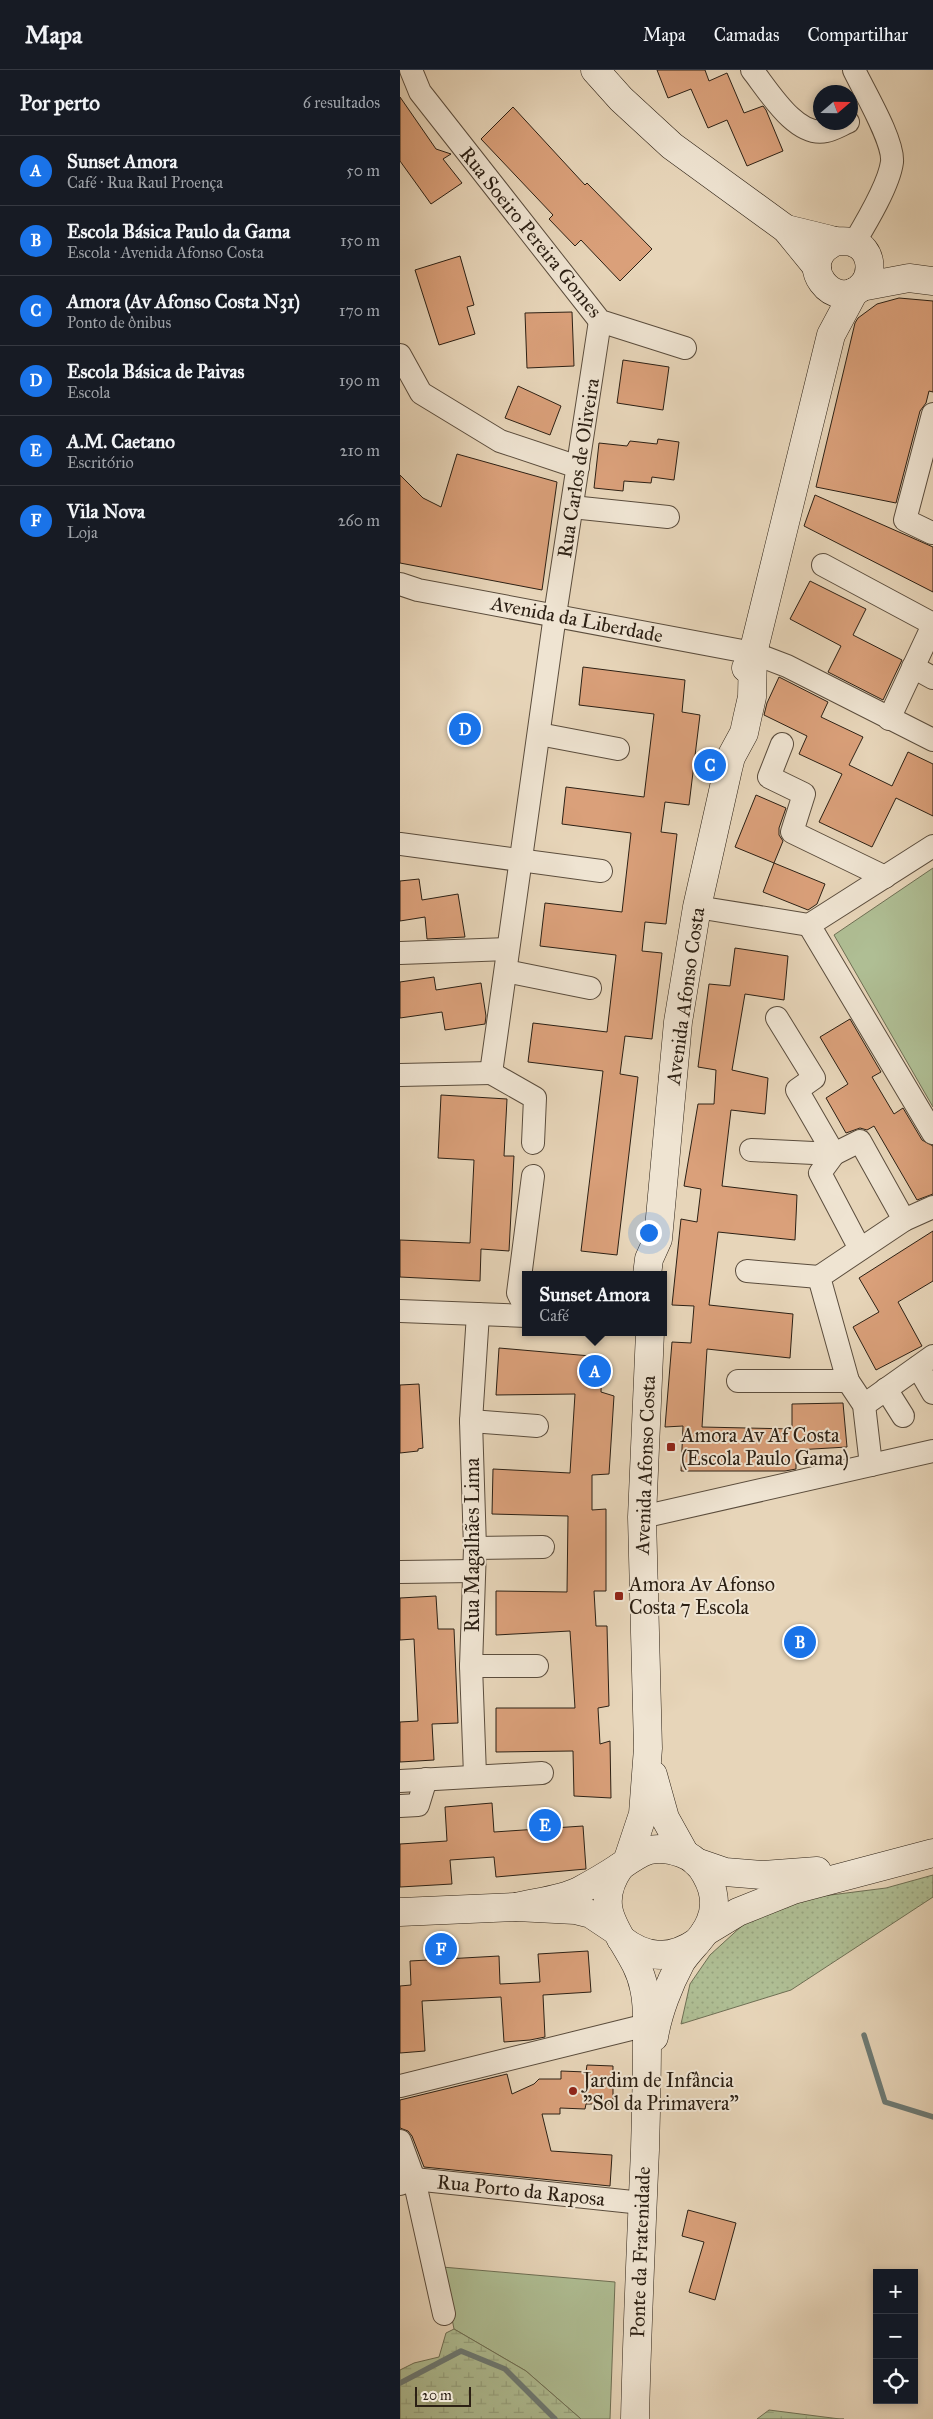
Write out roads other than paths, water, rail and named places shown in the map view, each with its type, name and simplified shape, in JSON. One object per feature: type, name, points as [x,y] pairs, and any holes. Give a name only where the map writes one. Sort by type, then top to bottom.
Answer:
[{"type":"main road","points":[[595,70],[622,99],[672,146],[786,229],[820,276],[838,294],[858,289],[927,279]]},
{"type":"main road","points":[[786,229],[853,246],[927,279]]},
{"type":"main road","points":[[831,335],[820,276],[822,251],[853,246]]},
{"type":"main road","points":[[831,335],[870,272],[853,246]]},
{"type":"main road","name":"Avenida Afonso Costa","points":[[647,1271],[649,1258],[658,1239],[678,1022],[697,907],[731,757],[729,730],[735,694],[754,653],[831,335]]},
{"type":"main road","name":"Avenida Afonso Costa","points":[[658,1239],[664,1260],[663,1271]]},
{"type":"main road","name":"Avenida Afonso Costa","points":[[648,1748],[642,1517],[650,1336]]},
{"type":"main road","points":[[647,2086],[657,2021],[681,1962],[701,1937],[712,1914],[714,1895],[704,1871],[690,1858],[674,1837],[659,1800],[648,1748]]},
{"type":"main road","points":[[647,2086],[647,2025],[644,1987],[636,1965],[618,1934],[607,1909],[607,1898],[609,1886],[624,1863],[643,1814],[648,1748]]},
{"type":"main road","points":[[516,1907],[577,1892],[638,1853],[660,1848],[725,1872],[762,1875],[873,1867]]},
{"type":"main road","points":[[400,1912],[516,1907],[575,1910],[591,1914],[640,1951],[661,1956],[674,1954],[738,1912],[792,1890],[873,1867],[933,1853]]},
{"type":"main road","name":"Ponte da Fratenidade","points":[[635,2419],[647,2086]]},
{"type":"street","name":"Rua Soeiro Pereira Gomes","points":[[411,70],[420,92],[600,322],[685,348]]},
{"type":"street","points":[[752,70],[786,114],[809,131],[825,132],[830,130]]},
{"type":"street","points":[[853,246],[883,186],[892,162],[891,148],[854,70]]},
{"type":"street","points":[[858,118],[874,112]]},
{"type":"street","name":"Rua Carlos de Oliveira","points":[[491,1073],[520,861],[600,322]]},
{"type":"street","points":[[400,354],[421,392],[500,441],[578,467]]},
{"type":"street","points":[[932,533],[905,520],[933,414]]},
{"type":"street","points":[[572,507],[668,517]]},
{"type":"street","points":[[823,565],[933,624],[889,719]]},
{"type":"street","name":"Avenida da Liberdade","points":[[400,584],[418,590],[754,653],[787,666],[933,740]]},
{"type":"street","points":[[913,667],[933,678]]},
{"type":"street","points":[[539,734],[618,749]]},
{"type":"street","points":[[782,744],[769,777],[804,794],[792,832],[885,877]]},
{"type":"street","points":[[400,844],[601,870]]},
{"type":"street","points":[[697,907],[809,925],[933,846]]},
{"type":"street","points":[[809,925],[933,1134]]},
{"type":"street","points":[[400,953],[508,949]]},
{"type":"street","points":[[506,972],[590,988]]},
{"type":"street","points":[[777,1018],[814,1078],[797,1090],[834,1154]]},
{"type":"street","points":[[400,1074],[491,1073],[535,1098],[534,1143]]},
{"type":"street","points":[[860,1249],[820,1173],[834,1154],[860,1141],[904,1220]]},
{"type":"street","points":[[751,1150],[834,1154]]},
{"type":"street","points":[[524,1271],[532,1176]]},
{"type":"street","points":[[747,1270],[819,1277],[904,1220],[933,1208]]},
{"type":"street","points":[[819,1277],[848,1381],[864,1405],[872,1466]]},
{"type":"street","points":[[400,1311],[522,1316]]},
{"type":"street","name":"Rua Magalhães Lima","points":[[475,1776],[471,1666],[474,1548],[470,1421],[478,1314]]},
{"type":"street","points":[[864,1405],[925,1361],[933,1393]]},
{"type":"street","points":[[738,1381],[848,1381]]},
{"type":"street","points":[[886,1389],[902,1416]]},
{"type":"street","points":[[470,1421],[536,1426]]},
{"type":"street","points":[[642,1517],[933,1451]]},
{"type":"street","points":[[474,1548],[543,1547]]},
{"type":"street","points":[[400,1572],[474,1571]]},
{"type":"street","points":[[471,1666],[537,1666]]},
{"type":"street","points":[[400,1781],[542,1773]]},
{"type":"street","points":[[400,1806],[418,1805],[426,1779]]},
{"type":"street","points":[[400,2086],[647,2025]]},
{"type":"street","points":[[400,2141],[407,2182],[444,2314]]},
{"type":"street","name":"Rua Porto da Raposa","points":[[407,2182],[642,2203]]},
{"type":"waterway","points":[[864,2035],[885,2102],[933,2117]]},
{"type":"waterway","points":[[400,2383],[461,2351],[505,2369],[555,2419]]},
{"type":"place","name":"Escola Básica de Paivas","points":[[465,729]]},
{"type":"place","name":"Amora (Av Afonso Costa N31)","points":[[710,765]]},
{"type":"place","name":"Sunset Amora","points":[[595,1371]]},
{"type":"place","name":"Amora Av Af Costa (Escola Paulo Gama)","points":[[671,1447]]},
{"type":"place","name":"Amora Av Afonso Costa 7 Escola","points":[[619,1596]]},
{"type":"place","name":"Escola Básica Paulo da Gama","points":[[800,1642]]},
{"type":"place","name":"A.M. Caetano","points":[[545,1825]]},
{"type":"place","name":"Vila Nova","points":[[441,1949]]},
{"type":"place","name":"Jardim de Infância \"Sol da Primavera\"","points":[[573,2091]]}]
